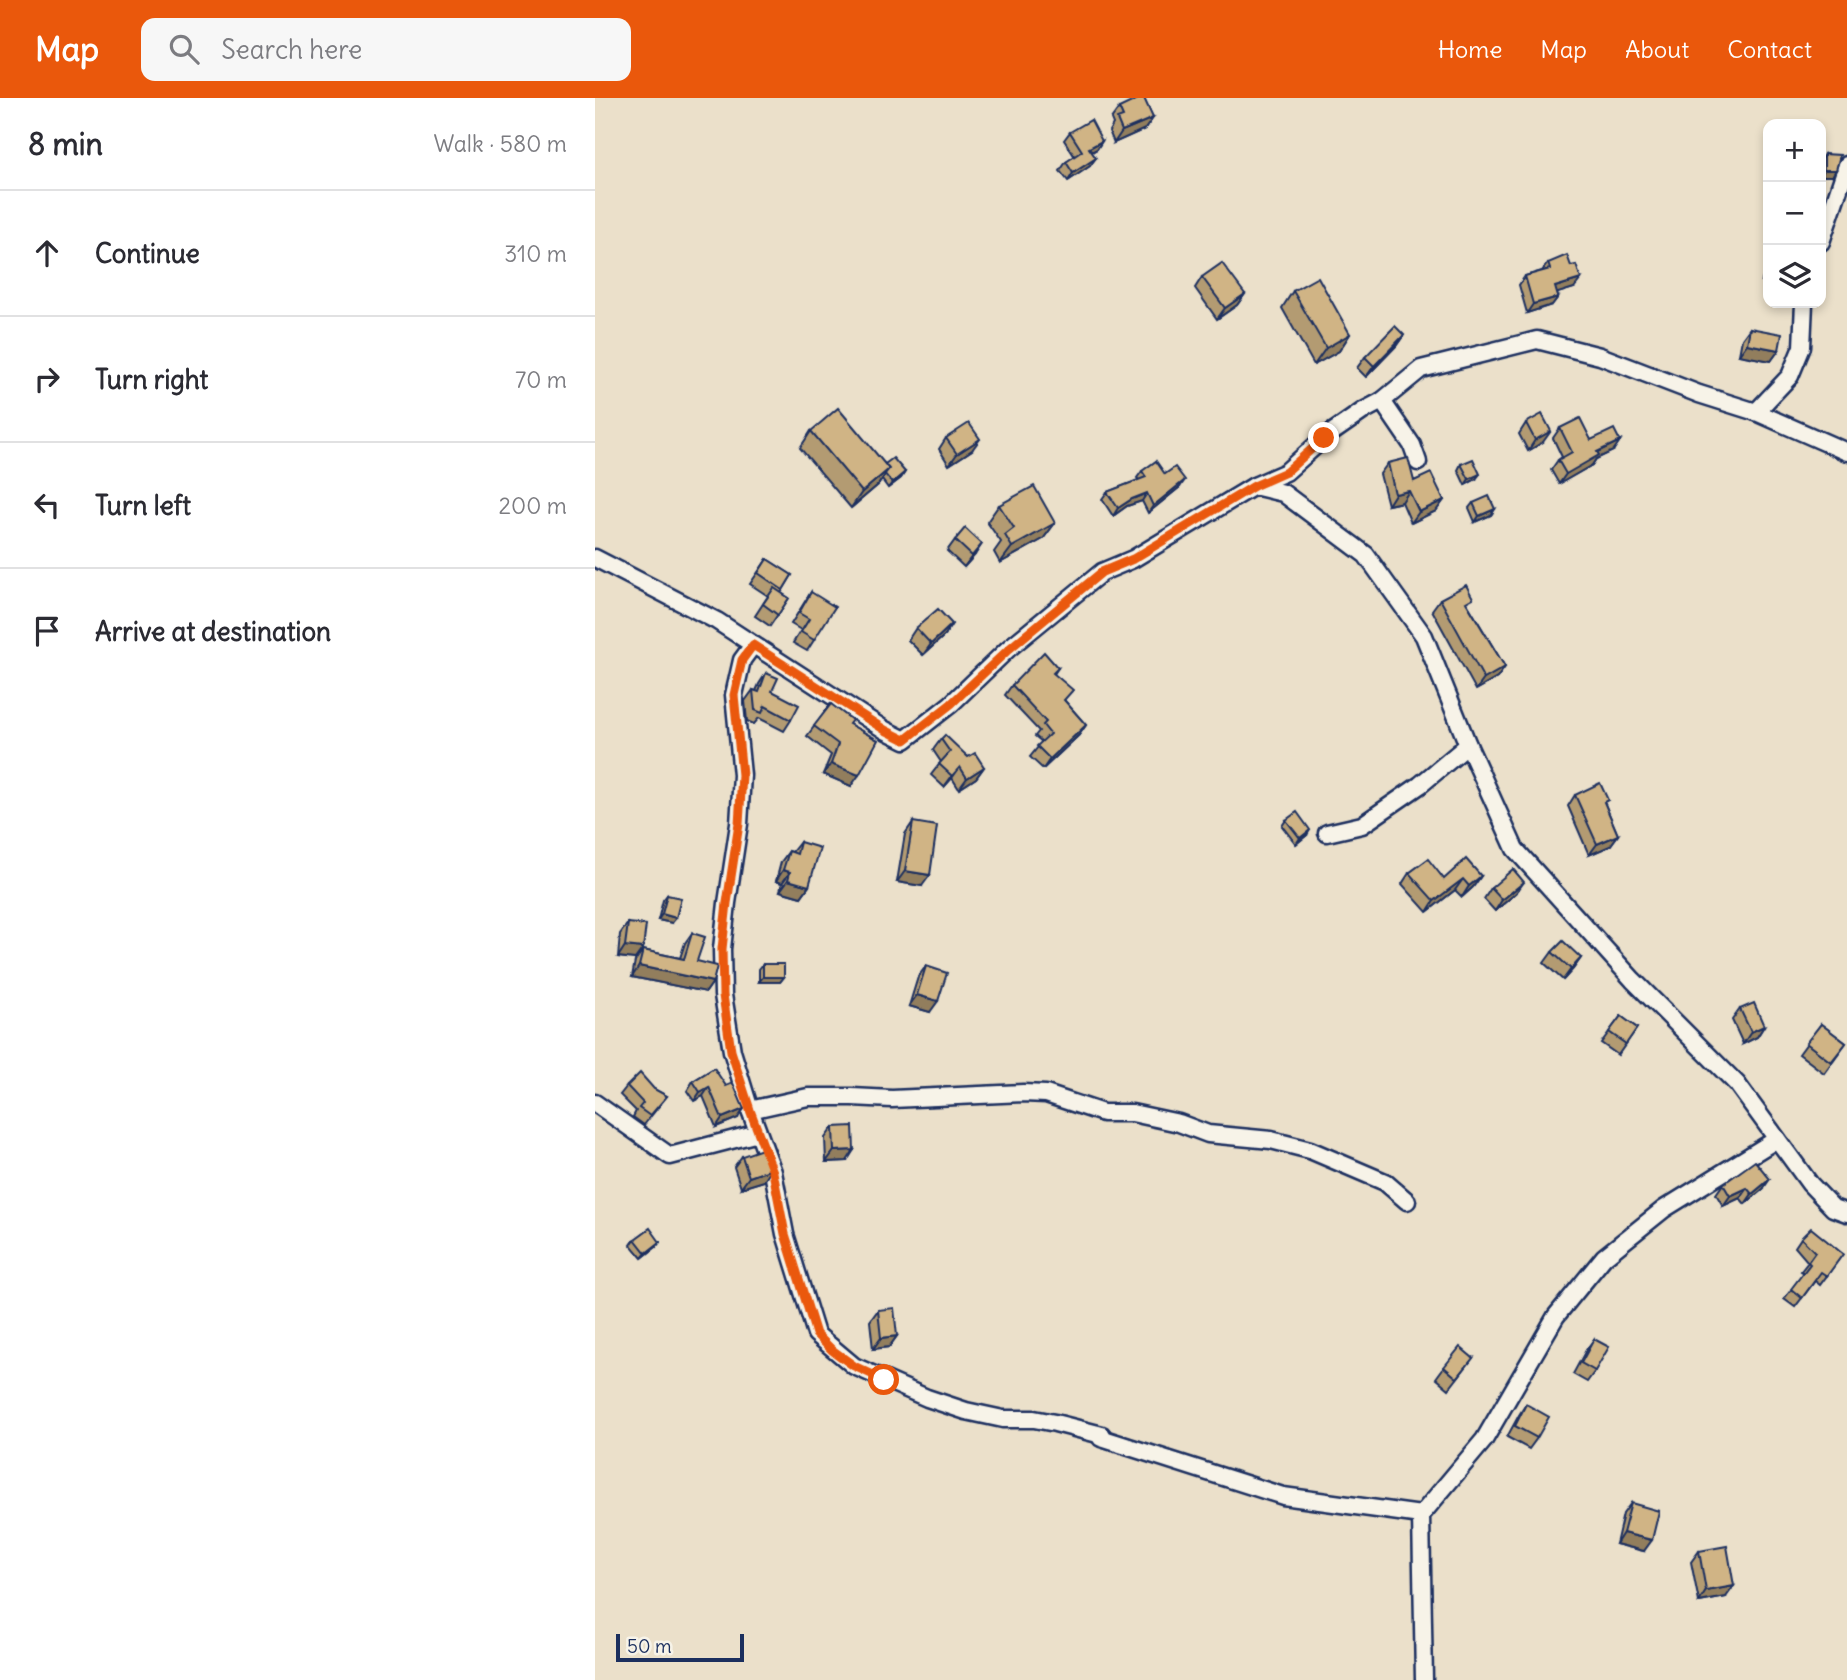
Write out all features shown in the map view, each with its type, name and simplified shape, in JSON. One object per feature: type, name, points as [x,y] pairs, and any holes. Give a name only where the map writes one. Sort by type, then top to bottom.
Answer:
[{"type":"street","points":[[1826,227],[1847,165]]},
{"type":"street","points":[[1756,412],[1790,376],[1801,347],[1804,308]]},
{"type":"street","points":[[595,558],[717,621],[873,723],[905,740],[951,704],[1009,649],[1102,572],[1133,559],[1254,486],[1286,472],[1324,438],[1382,401],[1421,369],[1537,340],[1600,356],[1699,394],[1756,412],[1847,452]]},
{"type":"street","points":[[1382,401],[1412,445],[1418,462]]},
{"type":"street","points":[[1254,486],[1283,493],[1366,555],[1424,636],[1468,745],[1515,849],[1633,980],[1737,1084],[1818,1192],[1833,1208],[1847,1213]]},
{"type":"street","points":[[753,645],[742,660],[734,695],[742,775],[739,824],[722,949],[723,995],[731,1051],[773,1172],[785,1234],[816,1334],[854,1366],[927,1398],[966,1411],[1003,1419],[1055,1423],[1283,1496],[1420,1515]]},
{"type":"street","points":[[1327,833],[1362,825],[1420,785],[1468,745]]},
{"type":"street","points":[[750,1110],[808,1097],[892,1100],[1046,1094],[1103,1113],[1132,1113],[1179,1122],[1208,1134],[1271,1140],[1310,1150],[1385,1182],[1407,1200]]},
{"type":"street","points":[[595,1103],[670,1156],[758,1133]]},
{"type":"street","points":[[1424,1680],[1420,1515],[1484,1440],[1556,1316],[1604,1257],[1664,1209],[1777,1139]]},
{"type":"building","points":[[1144,98],[1153,118],[1122,131],[1117,119],[1123,117],[1119,108]]},
{"type":"building","points":[[1091,120],[1102,141],[1089,148],[1096,158],[1073,173],[1066,162],[1082,151],[1070,132]]},
{"type":"building","points":[[1826,154],[1840,155],[1836,170],[1826,170]]},
{"type":"building","points":[[1567,255],[1571,266],[1576,265],[1581,279],[1555,287],[1558,297],[1533,304],[1525,276],[1550,269],[1548,263]]},
{"type":"building","points":[[1222,263],[1245,294],[1225,308],[1202,277]]},
{"type":"building","points":[[1318,277],[1350,334],[1326,348],[1293,291]]},
{"type":"building","points":[[1395,326],[1404,335],[1374,366],[1365,357]]},
{"type":"building","points":[[1750,328],[1782,334],[1779,350],[1747,344]]},
{"type":"building","points":[[838,408],[889,469],[862,492],[811,431]]},
{"type":"building","points":[[1542,414],[1551,431],[1535,440],[1526,423]]},
{"type":"building","points":[[1580,418],[1591,440],[1614,429],[1620,441],[1597,452],[1599,455],[1566,474],[1558,460],[1572,452],[1560,428]]},
{"type":"building","points":[[969,423],[980,439],[957,454],[946,438]]},
{"type":"building","points":[[893,458],[905,472],[892,483],[885,474],[889,469],[885,464]]},
{"type":"building","points":[[1408,458],[1414,481],[1431,473],[1444,500],[1419,512],[1409,491],[1395,494],[1388,463]]},
{"type":"building","points":[[1473,459],[1480,474],[1469,479],[1461,464]]},
{"type":"building","points":[[1156,461],[1165,474],[1175,467],[1185,480],[1153,506],[1147,493],[1118,508],[1107,492],[1146,477],[1142,471]]},
{"type":"building","points":[[1034,486],[1055,523],[1012,547],[1005,535],[1014,528],[999,505]]},
{"type":"building","points":[[1489,496],[1495,509],[1479,516],[1473,503]]},
{"type":"building","points":[[965,528],[982,544],[972,556],[955,540]]},
{"type":"building","points":[[767,559],[792,575],[783,590],[758,573]]},
{"type":"building","points":[[1466,585],[1473,598],[1466,602],[1505,667],[1484,679],[1440,599]]},
{"type":"building","points":[[774,588],[789,598],[778,615],[763,604]]},
{"type":"building","points":[[811,592],[835,607],[814,640],[801,632],[809,619],[799,613]]},
{"type":"building","points":[[938,609],[952,624],[931,644],[916,628]]},
{"type":"building","points":[[1044,652],[1058,668],[1053,673],[1073,690],[1064,700],[1086,725],[1050,759],[1037,746],[1050,734],[1043,725],[1046,722],[1012,685]]},
{"type":"building","points":[[766,673],[778,678],[772,691],[799,705],[791,720],[765,706],[762,713],[755,710],[753,690],[759,692]]},
{"type":"building","points":[[831,704],[852,720],[849,724],[878,740],[859,775],[831,764],[838,744],[814,726]]},
{"type":"building","points":[[945,735],[968,757],[975,753],[984,767],[967,778],[960,767],[952,776],[939,764],[950,752],[941,739]]},
{"type":"building","points":[[1600,783],[1608,800],[1604,802],[1618,835],[1597,844],[1575,795]]},
{"type":"building","points":[[1297,812],[1310,830],[1300,838],[1286,820]]},
{"type":"building","points":[[913,822],[937,826],[930,875],[905,871]]},
{"type":"building","points":[[800,842],[820,848],[809,886],[788,880],[790,872],[783,870],[789,851],[797,854]]},
{"type":"building","points":[[1428,859],[1444,879],[1466,859],[1481,876],[1469,886],[1463,879],[1434,901],[1409,873]]},
{"type":"building","points":[[1513,869],[1524,882],[1502,900],[1491,888]]},
{"type":"building","points":[[667,895],[681,898],[676,918],[662,914]]},
{"type":"building","points":[[628,923],[646,925],[643,948],[625,946]]},
{"type":"building","points":[[692,933],[705,937],[697,961],[717,966],[713,982],[639,966],[643,950],[684,959]]},
{"type":"building","points":[[1563,941],[1581,958],[1571,969],[1552,952]]},
{"type":"building","points":[[763,964],[784,964],[784,977],[763,977]]},
{"type":"building","points":[[926,966],[947,973],[938,1001],[917,995]]},
{"type":"building","points":[[1754,1003],[1764,1026],[1751,1032],[1740,1009]]},
{"type":"building","points":[[1621,1016],[1637,1028],[1626,1044],[1609,1032]]},
{"type":"building","points":[[1821,1024],[1846,1043],[1831,1062],[1806,1043]]},
{"type":"building","points":[[714,1068],[726,1086],[733,1083],[744,1109],[722,1118],[709,1087],[700,1092],[693,1081]]},
{"type":"building","points":[[640,1073],[654,1089],[667,1096],[650,1116],[639,1108],[643,1103],[627,1086]]},
{"type":"building","points":[[853,1126],[854,1150],[834,1151],[833,1127]]},
{"type":"building","points":[[765,1148],[772,1169],[749,1177],[742,1156]]},
{"type":"building","points":[[1755,1161],[1770,1179],[1752,1194],[1747,1188],[1730,1196],[1723,1184]]},
{"type":"building","points":[[650,1228],[660,1242],[646,1253],[635,1239]]},
{"type":"building","points":[[1811,1228],[1843,1254],[1827,1276],[1821,1272],[1802,1298],[1791,1289],[1810,1264],[1808,1262],[1815,1252],[1801,1238]]},
{"type":"building","points":[[894,1308],[897,1336],[881,1338],[878,1310]]},
{"type":"building","points":[[1594,1339],[1609,1347],[1595,1371],[1581,1363]]},
{"type":"building","points":[[1460,1347],[1473,1358],[1457,1378],[1444,1367]]},
{"type":"building","points":[[1526,1404],[1549,1417],[1537,1438],[1515,1426]]},
{"type":"building","points":[[1631,1503],[1659,1511],[1652,1540],[1623,1533]]},
{"type":"building","points":[[1727,1546],[1734,1586],[1706,1591],[1699,1551]]},
{"type":"route","points":[[884,1380],[854,1366],[816,1334],[785,1234],[773,1172],[731,1051],[723,995],[722,949],[739,824],[742,775],[734,695],[742,660],[753,645],[885,730],[905,740],[951,704],[1009,649],[1102,572],[1133,559],[1254,486],[1286,472],[1324,438]]}]
